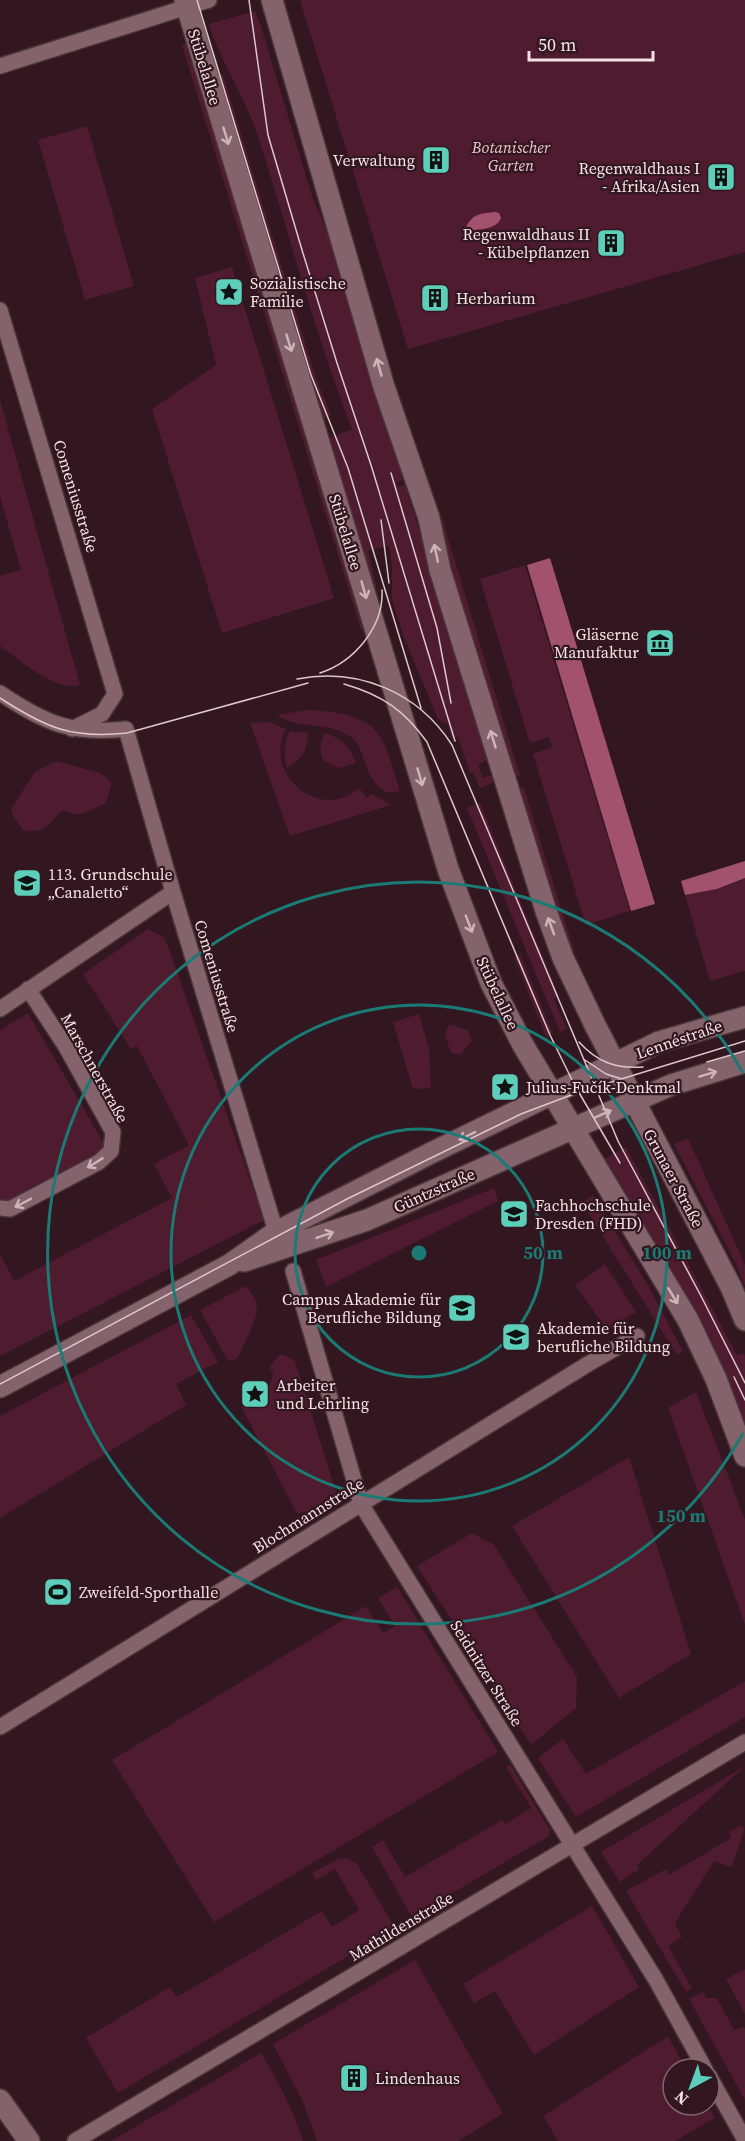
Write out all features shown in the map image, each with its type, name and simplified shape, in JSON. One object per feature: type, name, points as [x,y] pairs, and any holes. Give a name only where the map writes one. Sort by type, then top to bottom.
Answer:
[{"type":"main road","name":"Grunaer Straße","points":[[272,0],[384,387],[429,518],[440,570],[546,911],[563,958],[595,1025],[745,1320]]},
{"type":"main road","name":"Stübelallee","points":[[186,4],[448,869],[491,983],[529,1056],[572,1128]]},
{"type":"main road","name":"Lennéstraße","points":[[614,1063],[659,1042],[745,1017]]},
{"type":"main road","points":[[633,1101],[671,1085],[745,1062]]},
{"type":"main road","name":"Güntzstraße","points":[[0,1387],[229,1265],[276,1232],[614,1063]]},
{"type":"main road","name":"Güntzstraße","points":[[229,1265],[367,1220],[633,1101]]},
{"type":"main road","points":[[572,1128],[688,1320],[716,1379],[745,1455]]},
{"type":"main road","points":[[0,2100],[29,2141]]},
{"type":"street","points":[[0,66],[186,4],[209,0]]},
{"type":"street","name":"Comeniusstraße","points":[[0,310],[116,694],[102,714],[72,729]]},
{"type":"street","points":[[0,693],[44,719],[72,729]]},
{"type":"street","name":"Comeniusstraße","points":[[72,729],[100,732],[126,729],[276,1232]]},
{"type":"street","points":[[0,1009],[173,892]]},
{"type":"street","name":"Marschnerstraße","points":[[0,1208],[10,1209],[99,1162],[111,1150],[113,1132],[66,1047],[28,989]]},
{"type":"street","name":"Seidnitzer Straße","points":[[293,1271],[361,1504],[656,1980],[698,2057]]},
{"type":"street","name":"Blochmannstraße","points":[[0,1727],[637,1336]]},
{"type":"street","name":"Mathildenstraße","points":[[75,2141],[745,1742]]},
{"type":"street","points":[[721,2097],[745,2140]]},
{"type":"green space","name":"Botanischer Garten","points":[[300,0],[745,0],[745,252],[408,349]]},
{"type":"green space","points":[[255,11],[312,196],[339,259],[403,480],[396,482],[398,487],[405,485],[490,759],[478,764],[483,778],[495,774],[497,781],[480,788],[473,772],[470,773],[458,737],[452,738],[448,725],[438,719],[403,635],[392,600],[389,546],[368,550],[376,585],[376,603],[327,441],[331,437],[352,429],[314,319],[257,133],[246,105],[219,52],[209,24]]},
{"type":"green space","points":[[186,43],[365,628],[361,630],[182,45]]},
{"type":"green space","points":[[223,75],[316,378],[331,415],[320,420],[216,77]]},
{"type":"green space","points":[[87,126],[134,286],[85,300],[38,140]]},
{"type":"green space","points":[[232,267],[334,598],[222,633],[152,409],[216,365],[195,278]]},
{"type":"green space","points":[[0,400],[80,685],[70,686],[49,679],[0,646],[0,576],[21,570],[0,496]]},
{"type":"green space","points":[[441,515],[520,776],[514,777],[462,615],[446,549]]},
{"type":"green space","points":[[525,565],[630,911],[586,925],[533,754],[552,747],[549,737],[530,743],[480,579]]},
{"type":"green space","points":[[306,710],[348,715],[367,723],[381,738],[387,750],[400,791],[388,793],[379,787],[368,772],[360,749],[351,737],[333,729],[295,723],[277,715]]},
{"type":"green space","points":[[269,722],[286,729],[281,743],[283,767],[297,787],[307,794],[330,800],[343,798],[359,788],[367,798],[372,794],[391,805],[290,836],[250,723]]},
{"type":"green space","points":[[289,731],[308,733],[307,745],[303,754],[287,768],[285,750]]},
{"type":"green space","points":[[325,733],[345,744],[356,763],[338,768],[323,760],[321,746]]},
{"type":"green space","points":[[56,761],[101,773],[112,783],[106,803],[82,813],[60,812],[50,824],[39,830],[23,830],[11,809],[35,772]]},
{"type":"green space","points":[[524,788],[575,954],[577,968],[558,918],[519,789]]},
{"type":"green space","points":[[480,803],[559,996],[554,999],[567,1029],[560,1032],[467,808]]},
{"type":"green space","points":[[745,878],[745,971],[710,981],[685,895],[717,889]]},
{"type":"green space","points":[[148,929],[165,938],[264,1220],[0,1356],[0,1254],[14,1281],[172,1198],[154,1164],[189,1145],[137,1046],[131,1049],[83,974]]},
{"type":"green space","points":[[520,954],[553,1034],[546,1037],[514,957]]},
{"type":"green space","points":[[28,1013],[106,1147],[8,1204],[0,1202],[0,1030]]},
{"type":"green space","points":[[419,1014],[429,1049],[431,1088],[413,1089],[393,1022]]},
{"type":"green space","points":[[449,1024],[468,1030],[472,1041],[460,1055],[451,1053],[445,1035]]},
{"type":"green space","points":[[688,1138],[745,1265],[745,1286],[674,1144]]},
{"type":"green space","points":[[626,1147],[737,1355],[744,1353],[745,1430],[601,1161]]},
{"type":"green space","points":[[494,1188],[498,1201],[326,1287],[316,1260]]},
{"type":"green space","points":[[593,1195],[649,1287],[683,1351],[677,1355],[582,1203]]},
{"type":"green space","points":[[605,1264],[636,1312],[607,1330],[575,1285]]},
{"type":"green space","points":[[246,1286],[255,1301],[256,1316],[237,1359],[228,1361],[200,1310]]},
{"type":"green space","points":[[191,1315],[218,1362],[176,1384],[186,1405],[0,1518],[0,1416]]},
{"type":"green space","points":[[279,1355],[285,1355],[295,1361],[336,1492],[324,1505],[297,1514],[241,1406],[248,1402],[256,1391],[261,1395],[268,1387],[273,1372],[269,1368]]},
{"type":"green space","points":[[696,1392],[745,1520],[745,1625],[668,1408]]},
{"type":"green space","points":[[629,1457],[691,1654],[619,1698],[512,1526]]},
{"type":"green space","points":[[472,1533],[494,1545],[577,1677],[576,1708],[531,1745],[417,1566]]},
{"type":"green space","points":[[397,1587],[498,1752],[214,1922],[112,1760],[366,1606],[383,1633],[395,1626],[378,1598]]},
{"type":"green space","points":[[745,1681],[745,1717],[576,1817],[538,1758],[563,1739],[586,1774]]},
{"type":"green space","points":[[510,1764],[550,1830],[549,1836],[412,1917],[372,1847],[383,1840],[405,1877],[502,1820],[505,1824],[531,1808],[506,1767]]},
{"type":"green space","points":[[745,1766],[637,1865],[639,1869],[620,1882],[601,1852]]},
{"type":"green space","points":[[742,1825],[744,1830],[732,1867],[714,1861],[675,1923],[682,1937],[668,1946],[692,1988],[686,1992],[626,1891],[666,1869],[669,1875],[731,1838],[729,1832]]},
{"type":"green space","points":[[347,1858],[357,1864],[395,1928],[118,2093],[86,2038],[170,1987],[177,1997],[322,1911],[332,1927],[359,1910],[335,1869],[316,1880],[312,1873],[338,1859]]},
{"type":"green space","points":[[592,1906],[639,1987],[534,2055],[495,1991],[474,2003],[463,1984]]},
{"type":"green space","points":[[415,1960],[503,2113],[459,2141],[317,2141],[303,2102],[273,2044]]},
{"type":"green space","points":[[745,1969],[745,2014],[726,1979]]},
{"type":"green space","points":[[703,1992],[706,1998],[717,1998],[734,2030],[744,2027],[745,2029],[745,2100],[689,1999]]},
{"type":"green space","points":[[668,2036],[679,2057],[661,2057],[661,2117],[715,2118],[675,2141],[558,2141],[543,2116]]},
{"type":"green space","points":[[261,2053],[285,2096],[303,2141],[111,2141]]},
{"type":"shaded area","points":[[499,213],[501,218],[495,225],[485,229],[464,231],[476,216]]},
{"type":"shaded area","points":[[550,558],[655,904],[631,911],[527,565]]},
{"type":"shaded area","points":[[745,861],[745,878],[717,889],[685,895],[681,881]]},
{"type":"tram line","points":[[197,0],[311,375],[348,468],[421,708]]},
{"type":"tram line","points":[[249,0],[268,135],[455,741]]},
{"type":"tram line","points":[[391,473],[437,628],[451,703]]},
{"type":"tram line","points":[[381,520],[389,583]]},
{"type":"tram line","points":[[320,673],[344,661],[365,641],[378,617],[382,590]]},
{"type":"tram line","points":[[297,679],[320,676],[342,677],[385,688],[422,711],[438,726],[452,745],[618,1141],[745,1383]]},
{"type":"tram line","points":[[0,698],[32,717],[60,729],[90,734],[108,734],[127,733],[308,683]]},
{"type":"tram line","points":[[344,684],[370,693],[391,705],[410,721],[427,742],[550,1035],[574,1084],[620,1163]]},
{"type":"tram line","points":[[0,1384],[347,1199],[521,1114],[579,1092],[745,1041]]},
{"type":"tram line","points":[[579,1042],[593,1055],[608,1063],[624,1067],[643,1067]]},
{"type":"tram line","points":[[707,1062],[745,1051]]},
{"type":"tram line","points":[[585,1060],[606,1074],[622,1079]]},
{"type":"tram line","points":[[734,1377],[745,1400]]},
{"type":"place","name":"Verwaltung","points":[[436,160]]},
{"type":"place","name":"Regenwaldhaus I - Afrika/Asien","points":[[721,177]]},
{"type":"place","name":"Regenwaldhaus II - Kübelpflanzen","points":[[611,243]]},
{"type":"place","name":"Sozialistische Familie","points":[[229,292]]},
{"type":"place","name":"Herbarium","points":[[435,298]]},
{"type":"place","name":"Gläserne Manufaktur","points":[[660,643]]},
{"type":"place","name":"113. Grundschule „Canaletto“","points":[[27,883]]},
{"type":"place","name":"Julius-Fučík-Denkmal","points":[[505,1087]]},
{"type":"place","name":"Fachhochschule Dresden (FHD)","points":[[514,1214]]},
{"type":"place","name":"Campus Akademie für Berufliche Bildung","points":[[462,1308]]},
{"type":"place","name":"Akademie für berufliche Bildung","points":[[516,1337]]},
{"type":"place","name":"Arbeiter und Lehrling","points":[[255,1394]]},
{"type":"place","name":"Zweifeld-Sporthalle","points":[[58,1592]]},
{"type":"place","name":"Lindenhaus","points":[[354,2078]]}]
